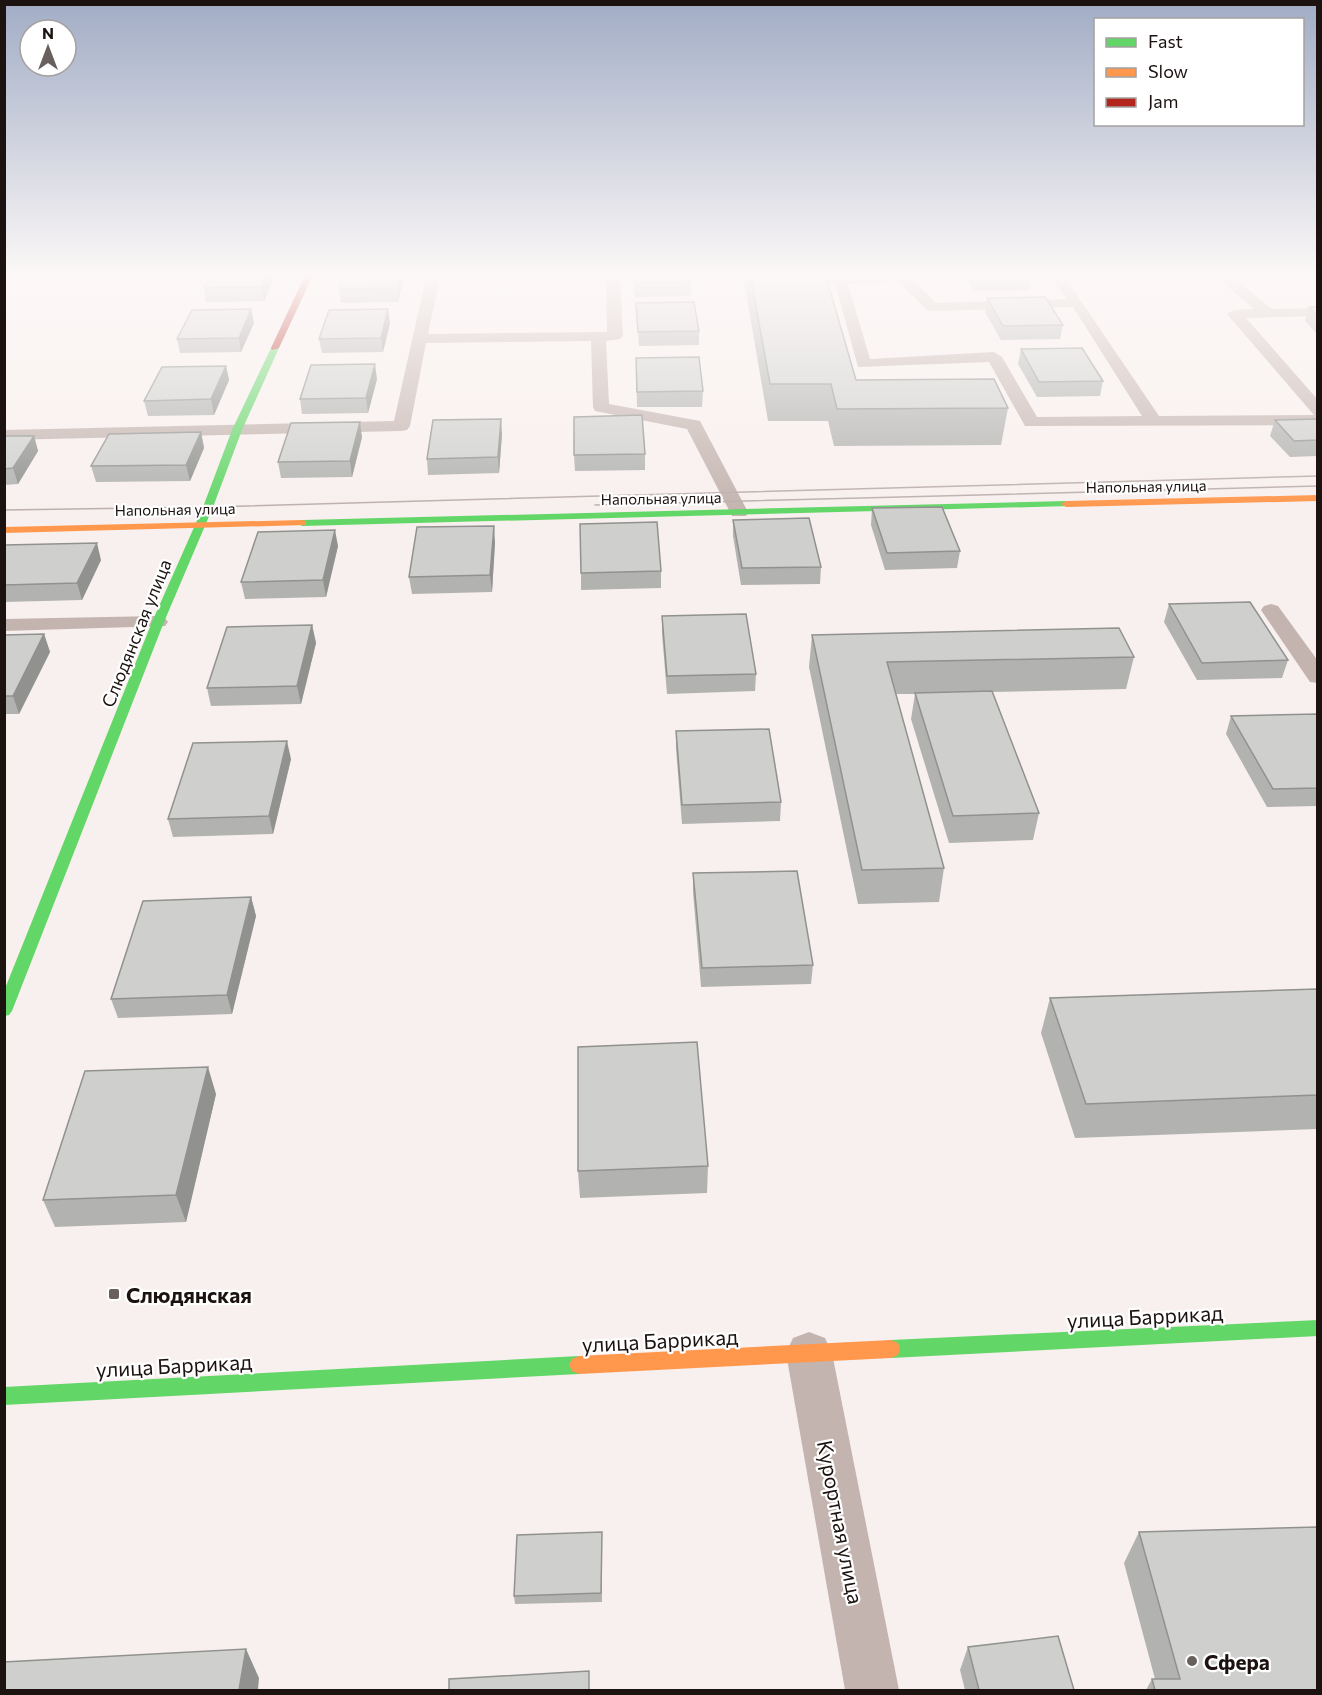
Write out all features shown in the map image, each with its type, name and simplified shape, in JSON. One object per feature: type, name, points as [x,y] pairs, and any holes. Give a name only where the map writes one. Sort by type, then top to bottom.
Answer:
[{"type":"street","name":"Слюдянская улица","points":[[4,1011],[158,622],[200,525],[237,430],[273,352]]},
{"type":"street","name":"Напольная улица","points":[[4,530],[1317,498]]},
{"type":"street","name":"улица Баррикад","points":[[4,1395],[1317,1328]]},
{"type":"street","name":"Курортная улица","points":[[809,1353],[872,1690]]},
{"type":"lane","points":[[4,435],[402,426],[416,352]]},
{"type":"lane","points":[[599,352],[601,407],[694,425],[739,512]]},
{"type":"lane","points":[[861,352],[864,364],[994,357],[1030,422],[1317,420]]},
{"type":"lane","points":[[1109,352],[1154,421]]},
{"type":"lane","points":[[1267,352],[1317,411]]},
{"type":"lane","points":[[1271,610],[1317,677]]},
{"type":"lane","points":[[4,625],[158,622]]},
{"type":"building","points":[[764,352],[848,352],[856,380],[994,379],[1008,408],[837,409],[831,384],[770,384]]},
{"type":"building","points":[[1023,352],[1085,352],[1103,381],[1039,382]]},
{"type":"building","points":[[699,357],[703,391],[637,392],[636,358]]},
{"type":"building","points":[[375,364],[366,398],[300,399],[311,365]]},
{"type":"building","points":[[226,366],[211,399],[144,401],[162,367]]},
{"type":"building","points":[[642,415],[645,454],[574,455],[574,417]]},
{"type":"building","points":[[501,419],[498,457],[427,459],[433,420]]},
{"type":"building","points":[[1317,419],[1317,440],[1294,441],[1275,420]]},
{"type":"building","points":[[360,422],[350,461],[278,462],[291,423]]},
{"type":"building","points":[[201,432],[186,465],[91,466],[109,434]]},
{"type":"building","points":[[4,436],[34,436],[13,468],[4,469]]},
{"type":"building","points":[[942,507],[960,551],[887,553],[872,508]]},
{"type":"building","points":[[809,518],[821,567],[742,568],[733,520]]},
{"type":"building","points":[[657,522],[661,571],[581,573],[580,524]]},
{"type":"building","points":[[494,526],[490,575],[409,577],[417,527]]},
{"type":"building","points":[[335,530],[323,580],[241,582],[258,532]]},
{"type":"building","points":[[97,543],[77,583],[4,585],[4,545]]},
{"type":"building","points":[[1250,602],[1288,660],[1202,663],[1169,604]]},
{"type":"building","points":[[746,614],[756,674],[667,676],[662,616]]},
{"type":"building","points":[[312,625],[297,686],[207,688],[227,627]]},
{"type":"building","points":[[1119,628],[1134,657],[887,662],[944,868],[862,870],[812,635]]},
{"type":"building","points":[[44,634],[13,696],[4,696],[4,635]]},
{"type":"building","points":[[992,691],[1039,813],[953,816],[915,693]]},
{"type":"building","points":[[1317,714],[1317,788],[1273,789],[1231,716]]},
{"type":"building","points":[[769,729],[781,802],[682,805],[676,731]]},
{"type":"building","points":[[287,741],[269,816],[168,819],[193,743]]},
{"type":"building","points":[[797,871],[813,965],[702,968],[693,873]]},
{"type":"building","points":[[251,897],[227,995],[111,999],[143,901]]},
{"type":"building","points":[[1317,989],[1317,1095],[1086,1104],[1050,998]]},
{"type":"building","points":[[697,1042],[708,1166],[578,1171],[578,1047]]},
{"type":"building","points":[[208,1067],[176,1195],[43,1200],[85,1071]]},
{"type":"building","points":[[1317,1527],[1317,1690],[1155,1690],[1152,1679],[1180,1679],[1139,1532]]},
{"type":"building","points":[[602,1532],[601,1593],[514,1596],[517,1535]]},
{"type":"building","points":[[1058,1636],[1074,1690],[979,1690],[968,1647]]},
{"type":"building","points":[[246,1649],[239,1690],[4,1690],[4,1662]]},
{"type":"building","points":[[589,1671],[589,1690],[449,1690],[449,1679]]},
{"type":"tram line","points":[[4,510],[208,507],[1318,476]]},
{"type":"tram line","points":[[595,505],[1318,486]]},
{"type":"traffic: fast","points":[[4,1011],[158,622],[208,507],[237,430],[273,352]]},
{"type":"traffic: fast","points":[[302,523],[1066,504]]},
{"type":"traffic: fast","points":[[891,1349],[1318,1328]]},
{"type":"traffic: fast","points":[[4,1396],[579,1365]]},
{"type":"traffic: slow","points":[[1066,504],[1318,498]]},
{"type":"traffic: slow","points":[[4,530],[302,523]]},
{"type":"traffic: slow","points":[[579,1365],[891,1349]]},
{"type":"place","name":"Слюдянская","points":[[114,1294]]},
{"type":"place","name":"Сфера","points":[[1192,1661]]}]
